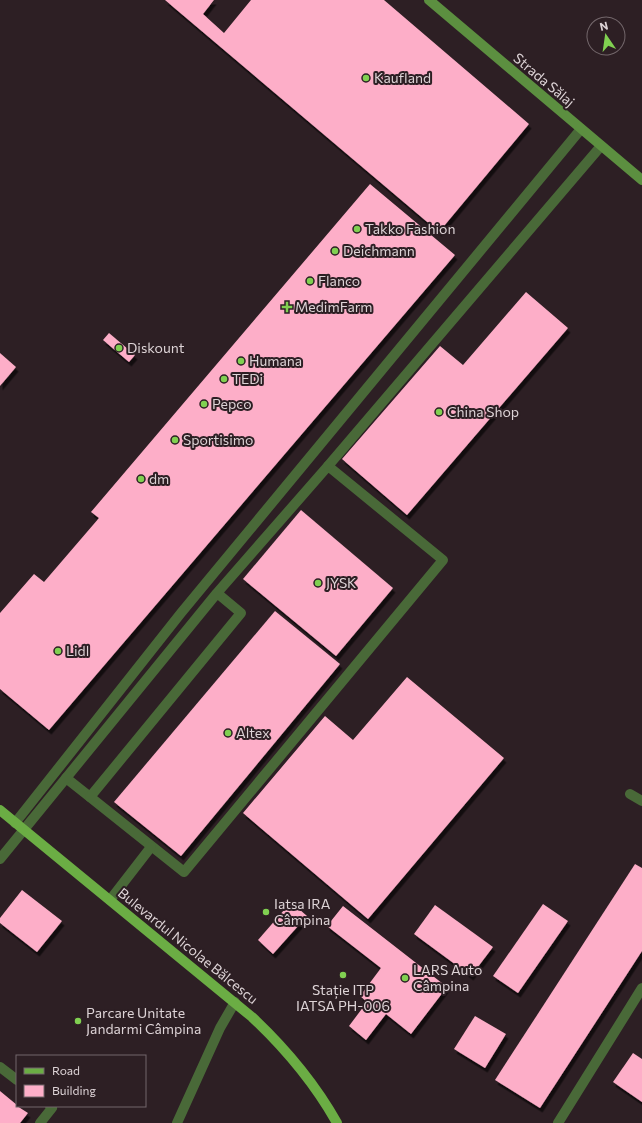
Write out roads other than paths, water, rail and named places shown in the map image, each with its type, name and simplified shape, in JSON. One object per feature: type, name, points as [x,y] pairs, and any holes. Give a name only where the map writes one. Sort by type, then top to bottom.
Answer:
[{"type":"main road","name":"Bulevardul Nicolae Bălcescu","points":[[0,810],[234,1002],[269,1033],[303,1070],[320,1094],[337,1123]]},
{"type":"street","name":"Strada Sălaj","points":[[429,0],[642,180]]},
{"type":"street","points":[[15,823],[181,613],[581,129]]},
{"type":"street","points":[[0,859],[217,594],[601,146]]},
{"type":"street","points":[[66,778],[184,872],[443,560],[328,466]]},
{"type":"street","points":[[90,797],[241,613],[217,594]]},
{"type":"street","points":[[630,794],[642,802]]},
{"type":"street","points":[[110,900],[151,847]]},
{"type":"street","points":[[558,1123],[642,988]]},
{"type":"street","points":[[177,1123],[220,1028],[234,1002]]},
{"type":"street","points":[[0,1067],[16,1079]]},
{"type":"street","points":[[40,1123],[52,1108],[51,1107]]},
{"type":"place","name":"Kaufland","points":[[366,78]]},
{"type":"place","name":"Takko Fashion","points":[[357,229]]},
{"type":"place","name":"Deichmann","points":[[335,251]]},
{"type":"place","name":"Flanco","points":[[310,281]]},
{"type":"place","name":"MedimFarm","points":[[287,307]]},
{"type":"place","name":"Diskount","points":[[119,348]]},
{"type":"place","name":"Humana","points":[[241,361]]},
{"type":"place","name":"TEDi","points":[[224,379]]},
{"type":"place","name":"Pepco","points":[[204,404]]},
{"type":"place","name":"China Shop","points":[[439,412]]},
{"type":"place","name":"Sportisimo","points":[[175,440]]},
{"type":"place","name":"dm","points":[[141,479]]},
{"type":"place","name":"JYSK","points":[[318,583]]},
{"type":"place","name":"Lidl","points":[[58,651]]},
{"type":"place","name":"Altex","points":[[228,733]]},
{"type":"place","name":"Iatsa IRA Câmpina","points":[[266,912]]},
{"type":"place","name":"Stație ITP IATSA PH-006","points":[[343,975]]},
{"type":"place","name":"LARS Auto Câmpina","points":[[405,978]]},
{"type":"place","name":"Parcare Unitate Jandarmi Câmpina","points":[[78,1021]]}]
